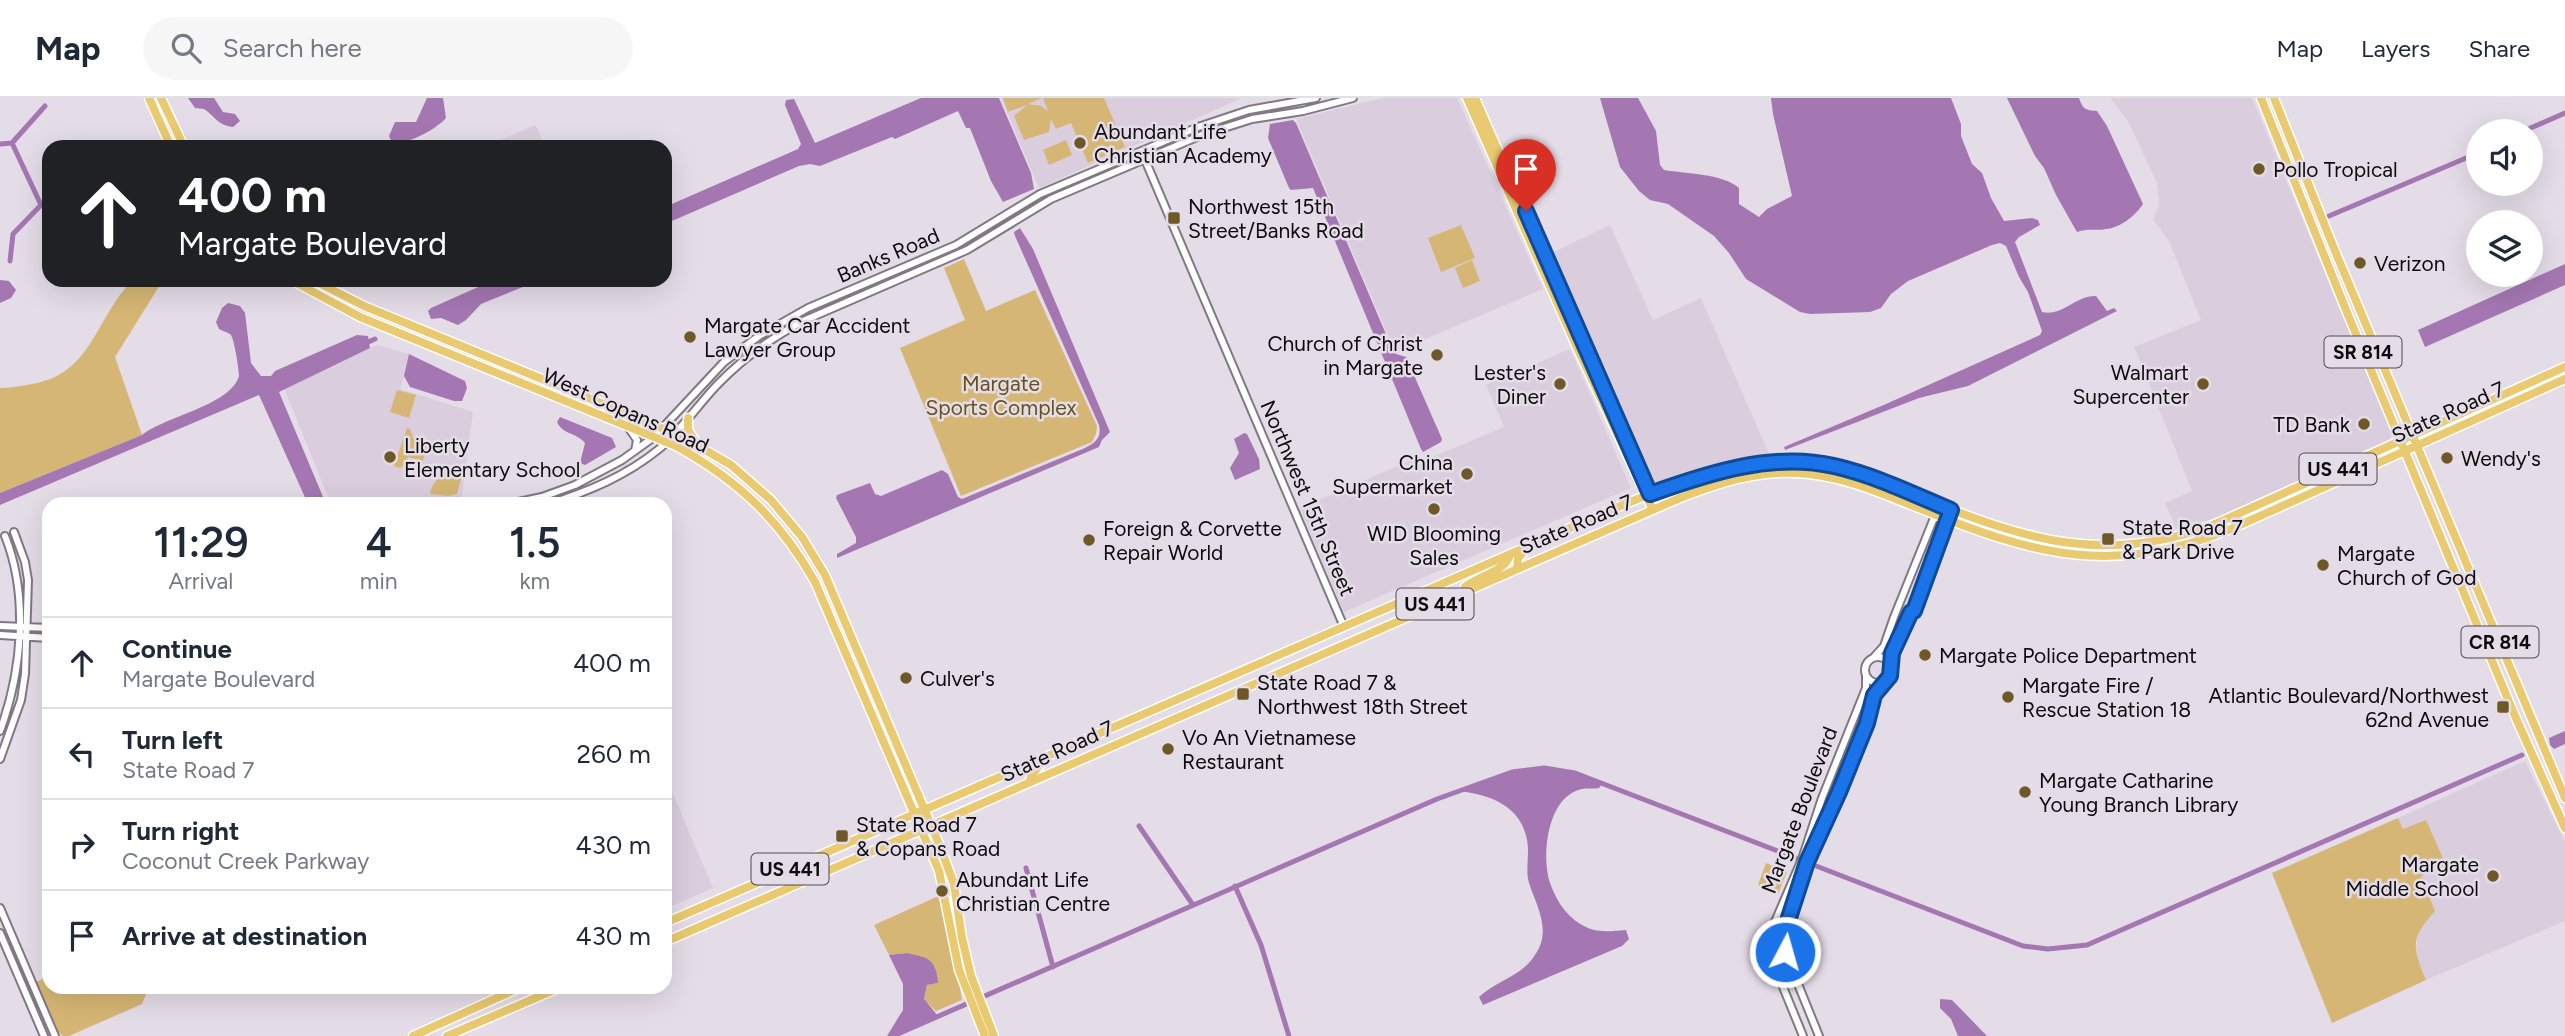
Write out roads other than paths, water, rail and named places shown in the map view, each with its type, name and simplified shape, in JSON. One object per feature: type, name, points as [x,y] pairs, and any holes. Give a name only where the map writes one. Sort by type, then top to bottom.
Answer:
[{"type":"main road","points":[[149,98],[168,140]]},
{"type":"main road","points":[[161,98],[181,140]]},
{"type":"main road","points":[[1467,98],[1581,356],[1647,495]]},
{"type":"main road","points":[[1475,98],[1591,359],[1653,510]]},
{"type":"main road","name":"SR 814","points":[[2261,98],[2405,451]]},
{"type":"main road","name":"SR 814","points":[[2274,98],[2417,446]]},
{"type":"main road","points":[[2284,156],[2294,167],[2303,169]]},
{"type":"main road","name":"West Copans Road","points":[[304,287],[360,317],[666,442],[698,458],[743,490],[764,509],[792,544],[815,582],[922,829],[943,887],[951,936],[972,994]]},
{"type":"main road","name":"West Copans Road","points":[[327,287],[364,306],[674,432],[731,465],[787,517],[815,557],[863,663],[954,884],[972,994]]},
{"type":"main road","points":[[1581,356],[1591,359]]},
{"type":"main road","points":[[2542,389],[2555,379],[2562,368]]},
{"type":"main road","name":"State Road 7","points":[[672,920],[1647,495],[1726,471],[1768,463],[1808,462],[1846,469],[2021,535],[2089,546],[2136,544],[2208,527],[2562,368]]},
{"type":"main road","name":"State Road 7","points":[[672,939],[1700,490],[1777,473],[1825,476],[1860,485],[2013,544],[2061,554],[2114,556],[2157,552],[2231,530],[2565,379]]},
{"type":"main road","points":[[688,418],[688,430],[697,444]]},
{"type":"main road","name":"CR 814","points":[[2417,446],[2565,798]]},
{"type":"main road","name":"CR 814","points":[[2405,451],[2515,716],[2565,828]]},
{"type":"main road","points":[[1825,476],[1833,471],[1846,469]]},
{"type":"main road","points":[[2250,521],[2264,503]]},
{"type":"main road","points":[[2231,530],[2248,510]]},
{"type":"main road","points":[[2157,552],[2169,545],[2174,537]]},
{"type":"main road","points":[[1517,569],[1518,558],[1533,544]]},
{"type":"main road","points":[[2061,554],[2068,549],[2084,550],[2089,546]]},
{"type":"main road","points":[[1455,596],[1476,579],[1503,566],[1510,554]]},
{"type":"main road","points":[[1363,636],[1363,627],[1373,614]]},
{"type":"main road","points":[[1331,650],[1342,639],[1344,627]]},
{"type":"main road","points":[[1030,782],[1031,776],[1047,757]]},
{"type":"main road","points":[[413,1036],[506,994]]},
{"type":"main road","points":[[447,1036],[545,994]]},
{"type":"main road","points":[[972,994],[985,1036]]},
{"type":"main road","points":[[977,1008],[994,1036]]},
{"type":"street","name":"Banks Road","points":[[538,497],[575,485],[635,452],[654,437],[723,362],[782,322],[808,308],[957,245],[1040,194],[1141,151],[1231,115],[1316,98]]},
{"type":"street","name":"Banks Road","points":[[567,497],[612,480],[642,461],[666,442],[742,361],[786,330],[967,250],[1051,199],[1144,159],[1235,123],[1303,111],[1353,98]]},
{"type":"street","name":"Northwest 15th Street","points":[[1141,151],[1344,627]]},
{"type":"street","points":[[626,425],[637,440],[635,452]]},
{"type":"street","points":[[1939,505],[1886,643],[1867,663],[1866,675],[1875,682],[1883,682],[1890,676],[1892,653],[1911,612],[1914,611],[1951,510]]},
{"type":"street","points":[[0,759],[23,692],[28,627],[27,571],[14,532]]},
{"type":"street","points":[[0,731],[13,691],[18,636],[19,580],[5,536]]},
{"type":"street","points":[[1918,554],[1927,552],[1930,564]]},
{"type":"street","points":[[0,626],[42,628]]},
{"type":"street","points":[[0,635],[42,638]]},
{"type":"street","points":[[1874,657],[1883,657],[1890,664]]},
{"type":"street","name":"Margate Boulevard","points":[[1803,1036],[1772,960],[1769,947],[1771,931],[1802,859],[1820,803],[1866,688],[1866,675]]},
{"type":"street","name":"Margate Boulevard","points":[[1819,1036],[1785,952],[1785,930],[1807,862],[1867,723],[1874,695],[1883,682]]},
{"type":"street","points":[[0,908],[55,1036]]},
{"type":"street","points":[[0,933],[44,1036]]},
{"type":"waterway","points":[[10,261],[13,234],[41,205],[12,143],[45,106]]},
{"type":"waterway","points":[[2543,123],[2565,113]]},
{"type":"waterway","points":[[0,144],[12,143]]},
{"type":"waterway","points":[[2329,216],[2466,158]]},
{"type":"waterway","points":[[364,344],[375,339]]},
{"type":"waterway","points":[[1811,864],[2023,946],[2048,949],[2087,945],[2522,755]]},
{"type":"waterway","points":[[893,1036],[1437,799],[1512,772],[1544,768],[1575,773],[1796,858]]},
{"type":"waterway","points":[[1139,826],[1193,905]]},
{"type":"waterway","points":[[1026,868],[1053,967]]},
{"type":"waterway","points":[[1235,886],[1261,945],[1289,1036]]},
{"type":"place","name":"Abundant Life Christian Academy","points":[[1080,143]]},
{"type":"place","name":"Pollo Tropical","points":[[2259,169]]},
{"type":"place","name":"Northwest 15th Street/Banks Road","points":[[1174,218]]},
{"type":"place","name":"Verizon","points":[[2360,263]]},
{"type":"place","name":"Margate Car Accident Lawyer Group","points":[[690,337]]},
{"type":"place","name":"Church of Christ in Margate","points":[[1437,355]]},
{"type":"place","name":"Lester's Diner","points":[[1560,384]]},
{"type":"place","name":"Walmart Supercenter","points":[[2203,384]]},
{"type":"place","name":"TD Bank","points":[[2364,424]]},
{"type":"place","name":"Liberty Elementary School","points":[[390,457]]},
{"type":"place","name":"Wendy's","points":[[2447,458]]},
{"type":"place","name":"China Supermarket","points":[[1467,474]]},
{"type":"place","name":"WID Blooming Sales","points":[[1434,509]]},
{"type":"place","name":"State Road 7 & Park Drive","points":[[2108,539]]},
{"type":"place","name":"Foreign & Corvette Repair World","points":[[1089,540]]},
{"type":"place","name":"Margate Church of God","points":[[2323,565]]},
{"type":"place","name":"Margate Police Department","points":[[1925,655]]},
{"type":"place","name":"Culver's","points":[[906,678]]},
{"type":"place","name":"State Road 7 & Northwest 18th Street","points":[[1243,694]]},
{"type":"place","name":"Margate Fire / Rescue Station 18","points":[[2008,697]]},
{"type":"place","name":"Atlantic Boulevard/Northwest 62nd Avenue","points":[[2503,707]]},
{"type":"place","name":"Vo An Vietnamese Restaurant","points":[[1168,749]]},
{"type":"place","name":"Margate Catharine Young Branch Library","points":[[2025,792]]},
{"type":"place","name":"State Road 7 & Copans Road","points":[[842,836]]},
{"type":"place","name":"Margate Middle School","points":[[2493,876]]},
{"type":"place","name":"Abundant Life Christian Centre","points":[[942,891]]},
{"type":"park label","name":"Margate Sports Complex","points":[[1001,395]]}]
